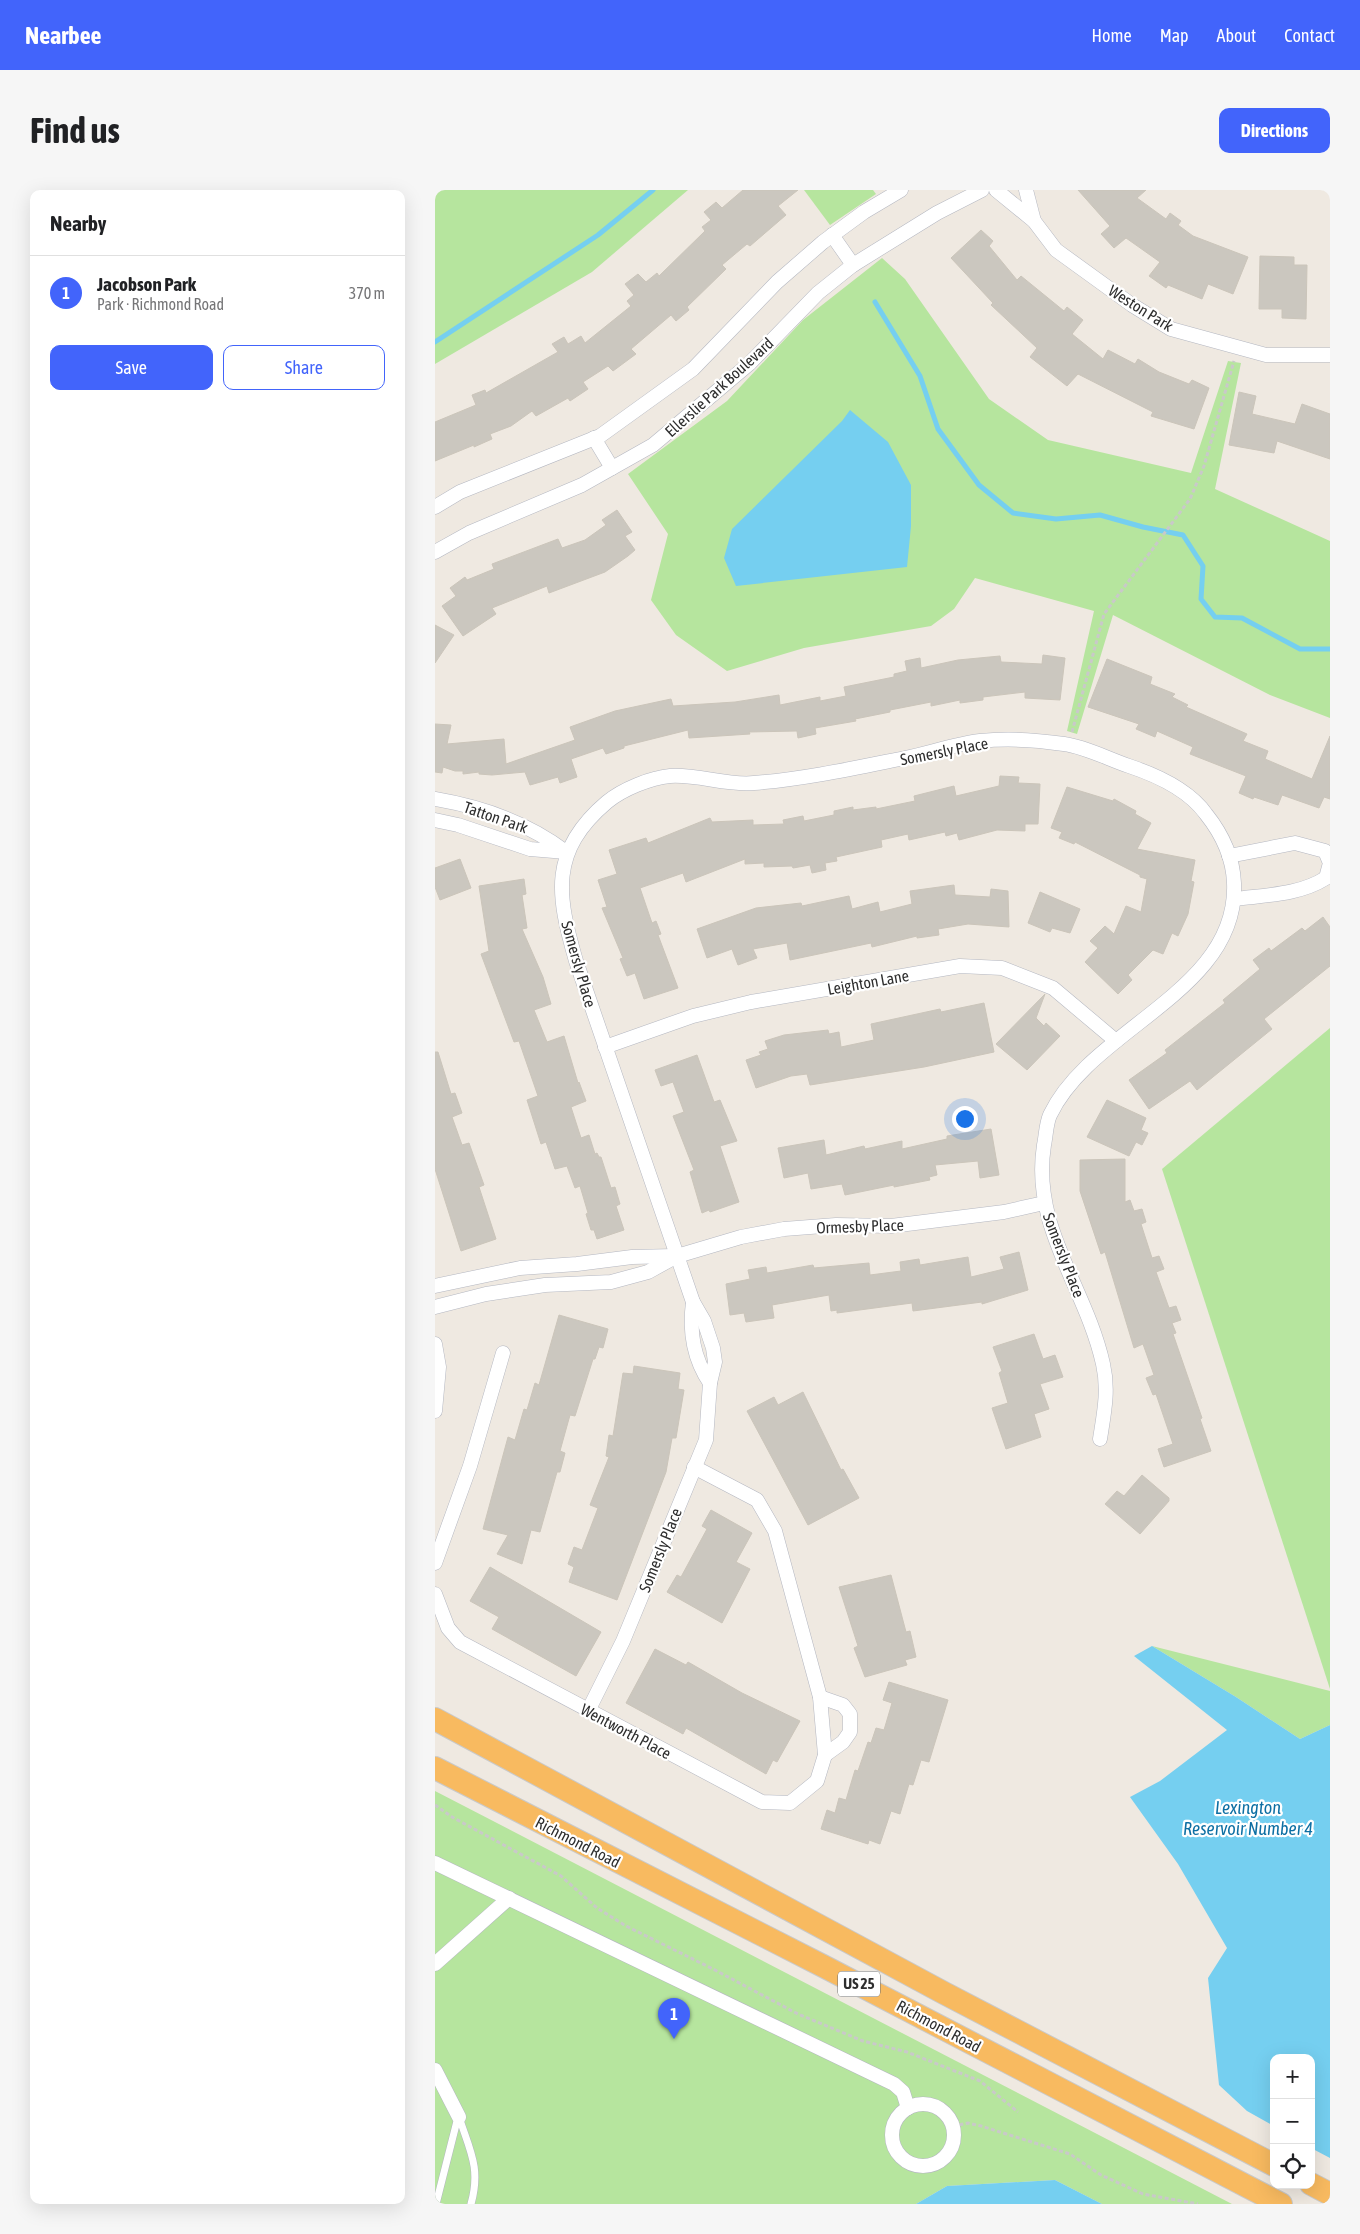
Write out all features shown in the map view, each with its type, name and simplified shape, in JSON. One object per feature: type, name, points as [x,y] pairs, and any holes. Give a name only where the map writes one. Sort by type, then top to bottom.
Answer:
[{"type":"highway","name":"Richmond Road","points":[[435,1719],[935,1988],[1270,2163]]},
{"type":"highway","name":"Richmond Road","points":[[435,1768],[834,1971],[1281,2204]]},
{"type":"highway","points":[[1315,2186],[1330,2194]]},
{"type":"street","name":"Ellerslie Park Boulevard","points":[[435,507],[460,492],[595,438],[693,369],[777,282],[832,235],[901,190]]},
{"type":"street","name":"Ellerslie Park Boulevard","points":[[435,552],[469,533],[582,485],[653,445],[705,404],[749,364],[818,293],[853,265],[937,213],[982,190]]},
{"type":"street","name":"Weston Park","points":[[996,190],[1034,221],[1057,250],[1139,310],[1171,329],[1237,348],[1266,354],[1330,356]]},
{"type":"street","name":"Weston Park","points":[[1026,190],[1034,221]]},
{"type":"street","points":[[832,235],[853,265]]},
{"type":"street","points":[[595,438],[612,468]]},
{"type":"street","name":"Somersly Place","points":[[588,1711],[623,1641],[706,1440],[710,1383],[699,1366],[693,1345],[690,1324],[693,1302],[605,1047],[565,923],[562,888],[566,852],[585,823],[610,799],[635,786],[670,776],[749,784],[813,776],[909,758],[980,741],[1029,740],[1069,745],[1139,769],[1186,793],[1204,810],[1222,836],[1233,869],[1235,899],[1225,933],[1203,965],[1181,989],[1089,1062],[1049,1117],[1042,1160],[1041,1185],[1048,1222],[1073,1278],[1103,1361],[1108,1392],[1100,1439]]},
{"type":"street","name":"Tatton Park","points":[[435,799],[514,821],[543,834],[566,852]]},
{"type":"street","name":"Tatton Park","points":[[435,820],[458,825],[530,849],[566,852]]},
{"type":"street","points":[[1229,856],[1295,843],[1325,851],[1330,863],[1326,878],[1315,885],[1291,892],[1235,899]]},
{"type":"street","name":"Leighton Lane","points":[[605,1047],[693,1016],[751,1002],[960,966],[1002,968],[1053,988],[1116,1041]]},
{"type":"street","name":"Ormesby Place","points":[[435,1307],[486,1294],[525,1288],[611,1282],[649,1272],[677,1256],[741,1237],[785,1229],[835,1225],[891,1226],[1003,1212],[1045,1203]]},
{"type":"street","name":"Ormesby Place","points":[[435,1286],[520,1268],[577,1264],[632,1257],[677,1256]]},
{"type":"street","points":[[435,1344],[439,1367],[435,1411]]},
{"type":"street","points":[[435,1563],[470,1466],[503,1353]]},
{"type":"street","name":"Wentworth Place","points":[[435,1594],[448,1628],[460,1642],[762,1802],[791,1803],[817,1781],[825,1755],[820,1697],[775,1531],[757,1500],[694,1467]]},
{"type":"street","points":[[820,1697],[843,1704],[850,1714],[850,1732],[843,1742],[825,1755]]},
{"type":"street","points":[[435,1862],[894,2084],[903,2092],[908,2108]]},
{"type":"street","points":[[435,1964],[509,1898]]},
{"type":"street","points":[[435,2070],[459,2117]]},
{"type":"street","points":[[917,2104],[935,2106],[949,2118],[953,2126],[955,2136],[948,2154],[931,2165],[911,2164],[897,2151],[893,2137],[895,2122],[908,2108],[917,2104]]},
{"type":"lane","points":[[437,2204],[459,2117]]},
{"type":"lane","points":[[459,2117],[476,2168],[476,2187],[471,2204]]},
{"type":"path","points":[[1069,745],[1091,655],[1104,614],[1190,499],[1204,466],[1237,348]]},
{"type":"path","points":[[435,1805],[452,1817],[561,1876],[597,1908],[625,1926],[713,1968],[798,2014],[863,2041],[907,2052],[980,2081],[1018,2112]]},
{"type":"path","points":[[953,2126],[968,2123],[1059,2149],[1078,2158],[1119,2185],[1157,2198],[1198,2204]]},
{"type":"green space","points":[[435,190],[688,190],[592,272],[435,364]]},
{"type":"green space","points":[[804,190],[873,190],[876,194],[830,225]]},
{"type":"green space","points":[[882,258],[905,279],[989,399],[1048,440],[1191,473],[1228,361],[1241,363],[1215,489],[1330,541],[1330,718],[1270,695],[1113,615],[1077,734],[1067,731],[1094,611],[975,578],[954,609],[931,626],[804,648],[727,671],[676,635],[651,600],[668,534],[628,474],[727,401],[803,320]]},
{"type":"green space","points":[[1330,1028],[1330,1689],[1162,1169]]},
{"type":"green space","points":[[1152,1646],[1330,1691],[1330,1725],[1300,1739],[1236,1697]]},
{"type":"green space","points":[[435,1791],[1232,2204],[1102,2204],[1055,2180],[947,2186],[916,2204],[435,2204]]},
{"type":"water","points":[[850,410],[888,442],[911,485],[911,526],[907,567],[736,586],[724,558],[732,529],[842,421]]},
{"type":"water","name":"Lexington Reservoir Number 4","points":[[1152,1646],[1236,1697],[1300,1739],[1330,1725],[1330,2158],[1315,2150],[1315,2054],[1270,2054],[1270,2124],[1247,2111],[1219,2085],[1208,1978],[1227,1948],[1178,1864],[1130,1797],[1160,1781],[1227,1730],[1134,1656]]},
{"type":"water","points":[[1055,2180],[1102,2204],[916,2204],[947,2186]]},
{"type":"building","points":[[743,190],[798,190],[778,206],[786,215],[750,246],[747,244],[722,265],[726,269],[687,307],[689,310],[676,321],[671,315],[631,349],[636,354],[613,371],[608,366],[583,382],[588,389],[570,401],[568,398],[536,416],[532,411],[511,426],[490,434],[492,439],[435,461],[435,422],[476,405],[472,395],[485,390],[486,393],[558,352],[552,344],[564,337],[568,344],[581,336],[585,343],[631,306],[627,301],[634,295],[625,284],[638,274],[646,282],[657,273],[659,276],[705,231],[702,227],[711,220],[704,212],[716,202],[722,208]]},
{"type":"building","points":[[1078,190],[1146,190],[1137,198],[1166,219],[1170,213],[1181,221],[1178,225],[1193,236],[1248,257],[1233,294],[1208,284],[1202,299],[1168,285],[1166,288],[1149,276],[1160,262],[1126,238],[1114,248],[1101,234],[1110,226]]},
{"type":"building","points":[[981,230],[993,241],[989,246],[1017,280],[1021,276],[1064,311],[1067,307],[1083,320],[1072,334],[1103,359],[1108,350],[1135,364],[1138,359],[1159,372],[1189,384],[1192,380],[1209,388],[1194,429],[1151,416],[1153,412],[1078,374],[1067,386],[1030,357],[1037,348],[991,305],[993,303],[951,258]]},
{"type":"building","points":[[1260,256],[1294,257],[1294,265],[1307,265],[1306,319],[1282,318],[1282,309],[1259,309]]},
{"type":"building","points":[[1239,392],[1256,396],[1252,414],[1295,424],[1302,404],[1330,414],[1330,459],[1277,441],[1274,453],[1229,445]]},
{"type":"building","points":[[617,510],[632,532],[625,536],[635,550],[605,572],[549,593],[547,586],[492,608],[496,614],[463,636],[442,606],[456,596],[450,588],[465,577],[467,580],[494,569],[492,564],[558,539],[562,548],[585,540],[606,525],[602,520]]},
{"type":"building","points":[[435,625],[454,635],[435,663]]},
{"type":"building","points":[[1043,655],[1065,658],[1060,700],[1025,698],[1025,692],[983,697],[983,700],[960,703],[960,700],[931,706],[931,702],[890,710],[890,712],[855,719],[856,721],[815,728],[816,734],[798,738],[797,731],[749,732],[750,734],[689,738],[688,730],[624,746],[624,748],[606,754],[603,748],[571,759],[577,777],[560,783],[558,777],[530,785],[525,772],[492,775],[479,774],[479,772],[463,774],[463,771],[455,771],[443,767],[442,773],[435,772],[435,724],[451,725],[447,744],[504,739],[506,764],[575,740],[570,727],[615,711],[671,699],[673,706],[735,702],[779,695],[780,705],[820,697],[820,701],[846,696],[844,687],[894,677],[894,674],[907,671],[905,661],[920,658],[921,668],[958,660],[1000,656],[1001,662],[1042,664]]},
{"type":"building","points":[[1107,659],[1152,677],[1150,684],[1175,694],[1172,697],[1188,705],[1186,707],[1247,734],[1243,741],[1268,751],[1265,759],[1312,779],[1330,736],[1330,799],[1324,797],[1319,808],[1282,795],[1278,805],[1254,797],[1253,799],[1239,793],[1246,776],[1190,754],[1193,747],[1157,731],[1155,737],[1136,729],[1139,724],[1088,707]]},
{"type":"building","points":[[1000,776],[1019,777],[1018,783],[1040,784],[1038,824],[1025,824],[1025,831],[997,830],[959,840],[957,833],[946,836],[945,832],[909,840],[908,834],[881,840],[882,847],[836,857],[837,861],[825,863],[826,870],[812,873],[810,865],[793,868],[792,866],[764,867],[764,863],[745,864],[745,859],[686,882],[683,873],[640,888],[652,923],[656,921],[661,934],[658,935],[678,988],[644,999],[635,973],[627,976],[620,959],[623,958],[602,908],[607,907],[598,880],[617,874],[609,850],[646,838],[648,843],[710,818],[712,822],[753,820],[753,825],[784,824],[783,820],[803,816],[804,821],[834,815],[834,811],[853,807],[853,810],[876,807],[876,809],[915,801],[914,796],[954,786],[956,796],[999,786]]},
{"type":"building","points":[[1067,787],[1113,801],[1114,799],[1136,811],[1135,814],[1151,823],[1137,849],[1195,860],[1191,881],[1194,882],[1188,914],[1178,936],[1172,933],[1163,954],[1153,950],[1128,975],[1132,980],[1118,994],[1085,962],[1098,948],[1090,941],[1105,926],[1114,934],[1126,906],[1141,912],[1147,879],[1075,842],[1074,844],[1059,838],[1062,832],[1051,828]]},
{"type":"building","points":[[460,859],[471,888],[440,900],[435,887],[435,868]]},
{"type":"building","points":[[524,879],[526,894],[522,895],[527,928],[522,929],[543,977],[551,1004],[534,1010],[547,1042],[564,1036],[578,1083],[586,1101],[571,1107],[581,1138],[589,1135],[595,1154],[597,1153],[601,1157],[611,1188],[615,1187],[620,1204],[616,1206],[624,1230],[597,1239],[594,1230],[591,1230],[580,1186],[575,1188],[567,1166],[555,1169],[546,1142],[541,1144],[527,1100],[538,1096],[519,1041],[514,1042],[481,954],[489,951],[479,886]]},
{"type":"building","points":[[954,885],[955,895],[990,897],[991,889],[1008,891],[1009,927],[968,924],[938,929],[939,935],[917,938],[917,936],[872,947],[871,943],[790,960],[787,943],[753,949],[757,958],[738,965],[732,949],[707,958],[697,929],[756,908],[801,903],[802,906],[849,896],[852,909],[878,902],[880,912],[912,904],[910,891]]},
{"type":"building","points":[[1040,892],[1080,909],[1070,933],[1052,928],[1050,932],[1028,923]]},
{"type":"building","points":[[1323,917],[1330,927],[1330,966],[1264,1019],[1272,1029],[1197,1090],[1190,1081],[1149,1109],[1129,1080],[1167,1053],[1165,1050],[1225,1003],[1223,1000],[1260,969],[1253,960],[1269,948],[1271,951],[1302,928],[1305,931]]},
{"type":"building","points":[[1045,994],[1036,1018],[1044,1026],[1046,1023],[1060,1036],[1027,1070],[996,1044]]},
{"type":"building","points":[[984,1003],[994,1052],[924,1067],[810,1085],[807,1074],[791,1076],[756,1088],[746,1060],[761,1055],[759,1052],[768,1049],[765,1041],[784,1035],[828,1030],[829,1034],[839,1032],[841,1047],[874,1040],[871,1024],[940,1009],[941,1012]]},
{"type":"building","points":[[435,1052],[438,1052],[451,1094],[455,1093],[462,1113],[452,1117],[462,1145],[469,1143],[484,1185],[479,1187],[496,1239],[461,1251],[435,1169]]},
{"type":"building","points":[[697,1055],[714,1102],[720,1100],[737,1141],[720,1146],[739,1202],[702,1213],[690,1172],[694,1170],[673,1116],[684,1112],[673,1082],[661,1086],[655,1070]]},
{"type":"building","points":[[1107,1100],[1146,1118],[1141,1130],[1148,1133],[1142,1145],[1136,1142],[1129,1156],[1087,1137]]},
{"type":"building","points":[[991,1129],[999,1175],[980,1178],[978,1161],[935,1165],[937,1175],[929,1177],[930,1180],[845,1195],[842,1184],[811,1189],[808,1173],[784,1178],[778,1148],[824,1140],[826,1155],[864,1146],[865,1149],[902,1141],[902,1149],[947,1139],[947,1136]]},
{"type":"building","points":[[1125,1159],[1125,1202],[1130,1200],[1134,1211],[1142,1209],[1146,1222],[1141,1224],[1152,1258],[1159,1256],[1164,1269],[1156,1272],[1169,1308],[1176,1306],[1181,1320],[1172,1323],[1176,1333],[1173,1334],[1202,1418],[1200,1419],[1211,1451],[1164,1467],[1158,1449],[1173,1444],[1156,1394],[1153,1395],[1146,1378],[1154,1375],[1143,1344],[1134,1348],[1105,1252],[1101,1254],[1080,1191],[1080,1160]]},
{"type":"building","points":[[1019,1252],[1028,1290],[982,1304],[982,1302],[913,1311],[912,1303],[837,1313],[837,1310],[831,1311],[829,1295],[772,1305],[774,1318],[746,1322],[744,1313],[730,1315],[726,1284],[750,1279],[748,1270],[766,1267],[767,1273],[813,1265],[814,1268],[869,1263],[870,1275],[901,1271],[900,1262],[919,1259],[920,1265],[968,1257],[971,1277],[1004,1269],[1000,1257]]},
{"type":"building","points":[[559,1315],[608,1329],[603,1348],[599,1347],[595,1359],[593,1359],[575,1416],[570,1415],[560,1451],[565,1453],[560,1472],[557,1472],[540,1532],[531,1530],[522,1564],[497,1554],[508,1535],[483,1529],[508,1437],[515,1440],[524,1409],[527,1410],[535,1383],[539,1385]]},
{"type":"building","points":[[1034,1334],[1043,1359],[1055,1355],[1063,1377],[1040,1384],[1049,1409],[1034,1414],[1041,1437],[1006,1449],[992,1408],[1008,1403],[999,1373],[1002,1371],[993,1347]]},
{"type":"building","points":[[634,1366],[680,1373],[678,1389],[684,1390],[676,1438],[672,1438],[666,1472],[617,1600],[569,1582],[574,1567],[568,1564],[574,1547],[582,1550],[598,1508],[590,1505],[609,1457],[606,1456],[609,1435],[613,1436],[623,1373],[633,1374]]},
{"type":"building","points":[[803,1392],[841,1470],[843,1469],[859,1498],[808,1525],[747,1411],[774,1397],[778,1405]]},
{"type":"building","points":[[1142,1475],[1169,1498],[1169,1501],[1140,1534],[1105,1504],[1117,1491],[1124,1496]]},
{"type":"building","points":[[711,1510],[752,1533],[736,1562],[750,1569],[722,1623],[667,1592],[677,1575],[681,1577],[707,1529],[702,1526]]},
{"type":"building","points":[[490,1567],[601,1632],[576,1676],[492,1629],[499,1617],[470,1601]]},
{"type":"building","points":[[891,1575],[906,1632],[910,1631],[916,1657],[905,1660],[907,1665],[865,1677],[854,1648],[858,1646],[839,1587]]},
{"type":"building","points":[[655,1649],[686,1665],[688,1662],[742,1693],[800,1721],[777,1762],[773,1760],[766,1774],[686,1728],[683,1734],[626,1703]]},
{"type":"building","points":[[889,1682],[948,1700],[929,1762],[921,1760],[913,1785],[909,1784],[900,1814],[891,1811],[880,1844],[869,1840],[868,1844],[821,1829],[827,1810],[835,1813],[839,1798],[846,1800],[855,1770],[858,1771],[868,1742],[871,1743],[876,1728],[884,1730],[892,1703],[883,1700]]},
{"type":"waterway","points":[[435,342],[598,235],[653,190]]},
{"type":"waterway","points":[[875,302],[920,376],[938,429],[979,485],[1013,513],[1056,519],[1100,515],[1143,527],[1183,535],[1203,566],[1201,599],[1215,617],[1242,618],[1300,649],[1330,649]]},
{"type":"place","name":"Jacobson Park","points":[[674,2039]]}]
